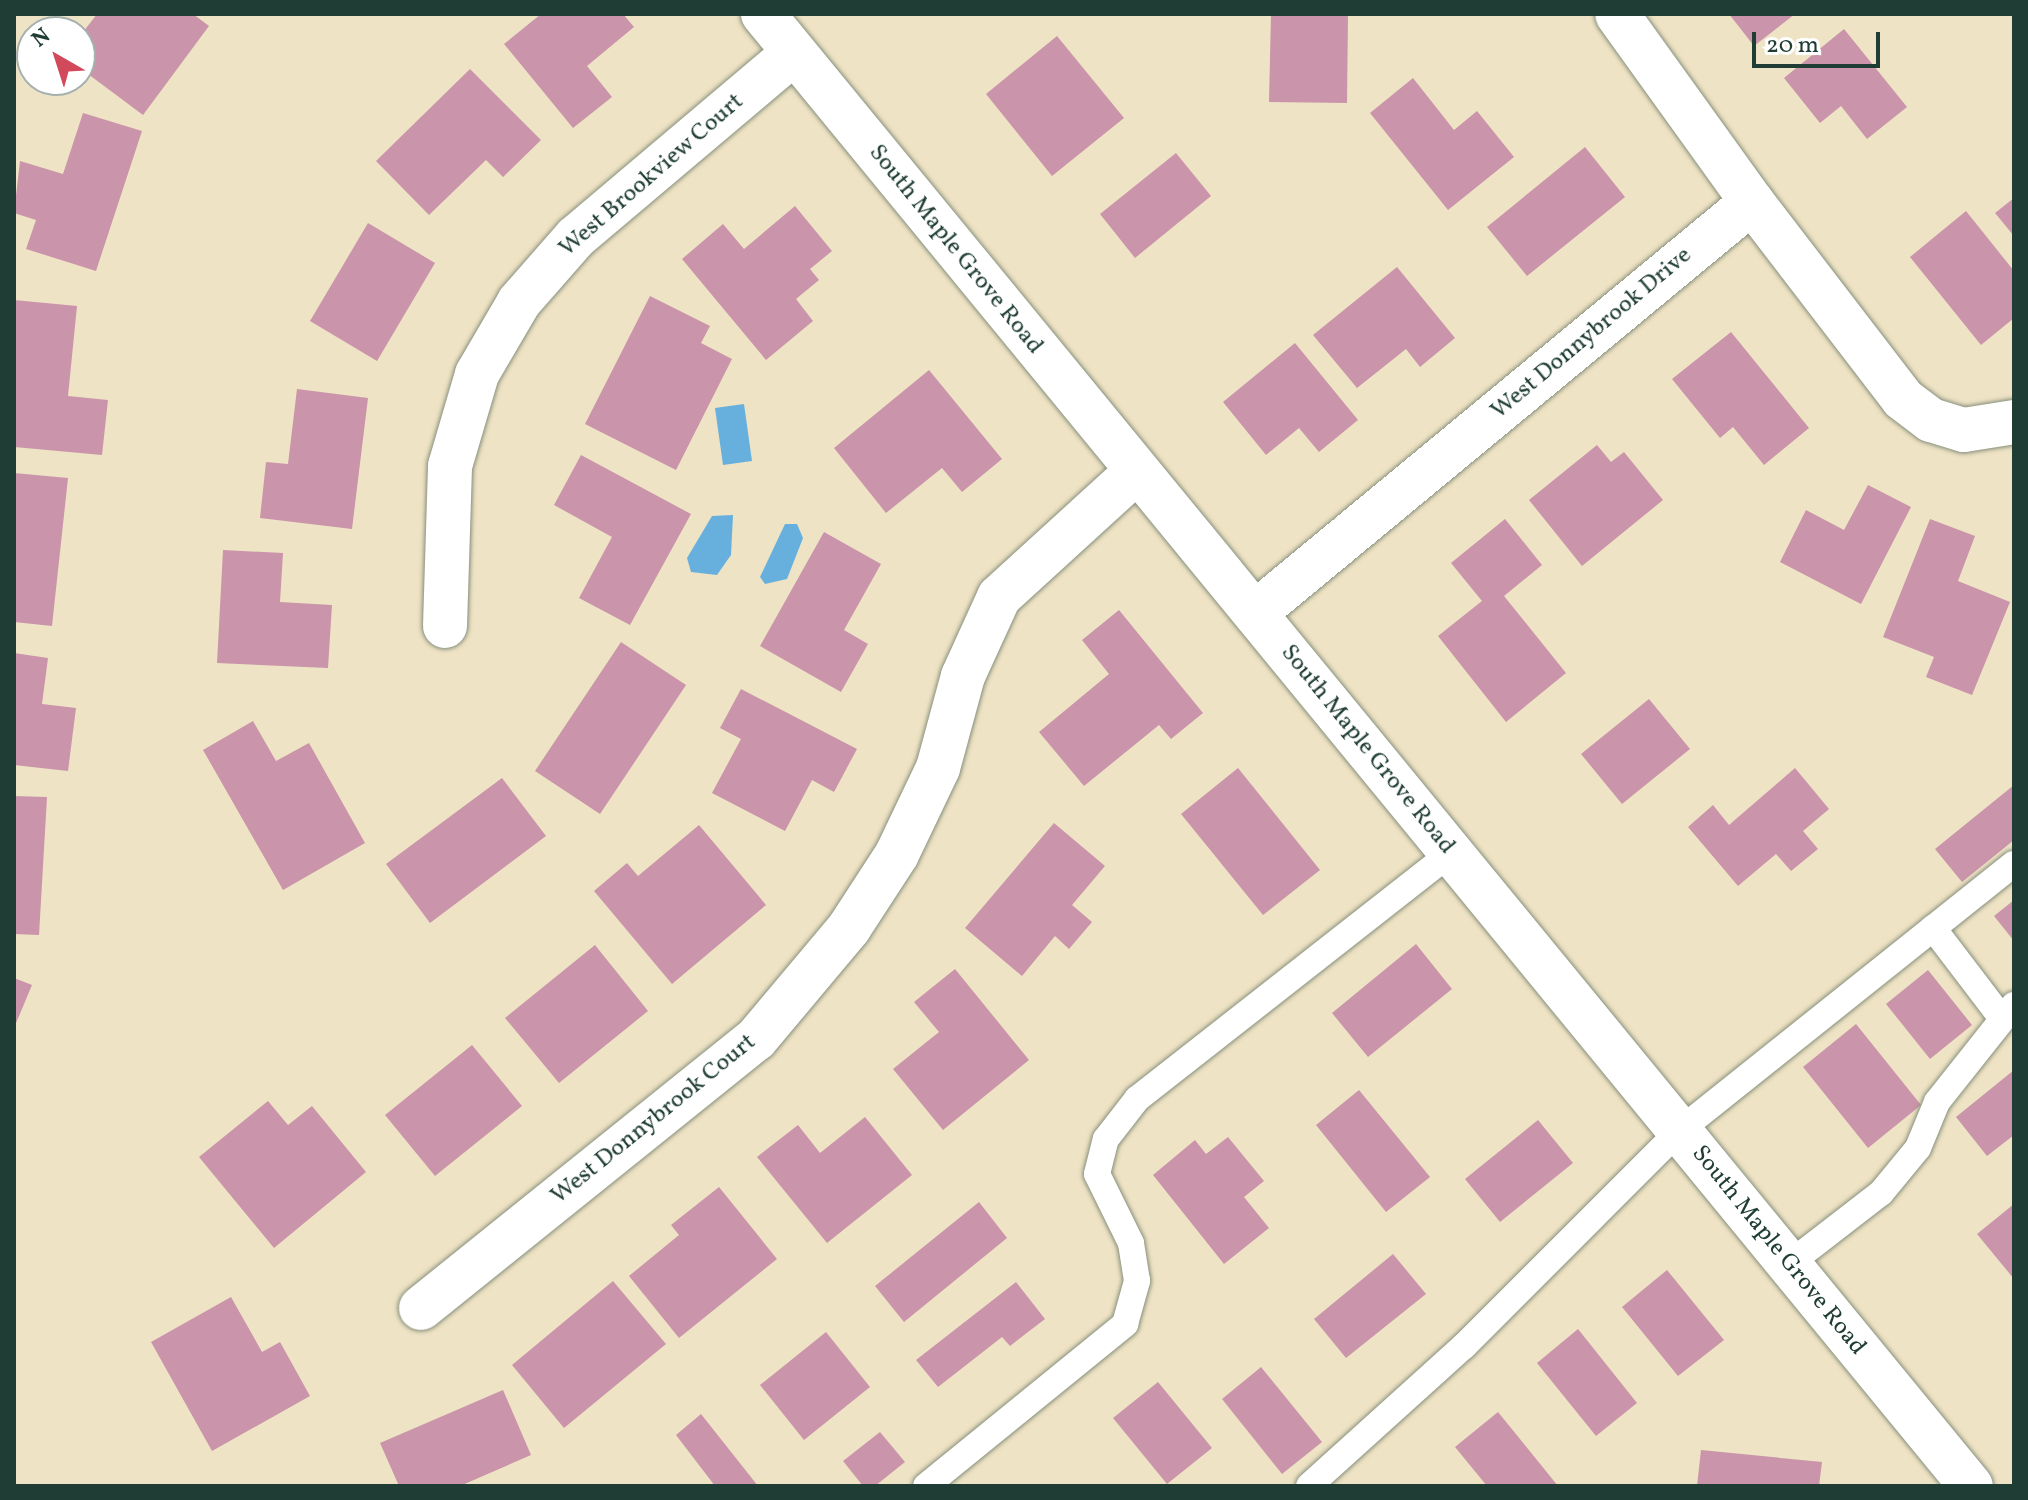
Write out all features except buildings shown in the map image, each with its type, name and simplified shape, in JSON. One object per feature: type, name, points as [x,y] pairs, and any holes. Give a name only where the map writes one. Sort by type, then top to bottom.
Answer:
[{"type":"street","name":"South Maple Grove Road","points":[[763,14],[1971,1486]]},
{"type":"street","points":[[1617,14],[1752,202],[1903,399],[1931,420],[1964,430],[2014,422]]},
{"type":"street","name":"West Brookview Court","points":[[445,626],[450,466],[477,374],[519,302],[576,237],[794,53]]},
{"type":"street","name":"West Donnybrook Drive","points":[[1255,613],[1752,202]]},
{"type":"street","name":"West Donnybrook Court","points":[[421,1308],[765,1028],[849,928],[897,854],[938,768],[963,676],[999,597],[1137,471]]},
{"type":"lane","points":[[926,1486],[1125,1324],[1137,1281],[1131,1243],[1097,1174],[1106,1139],[1137,1099],[1451,853]]},
{"type":"lane","points":[[1309,1486],[1464,1346],[1679,1131],[2014,864]]},
{"type":"lane","points":[[1789,1264],[1881,1193],[2007,1011],[1933,928]]},
{"type":"water","points":[[744,404],[752,461],[723,465],[715,408]]},
{"type":"water","points":[[733,515],[731,555],[717,575],[691,572],[687,558],[712,516]]},
{"type":"water","points":[[785,524],[797,524],[803,538],[787,579],[765,584],[760,577]]}]
